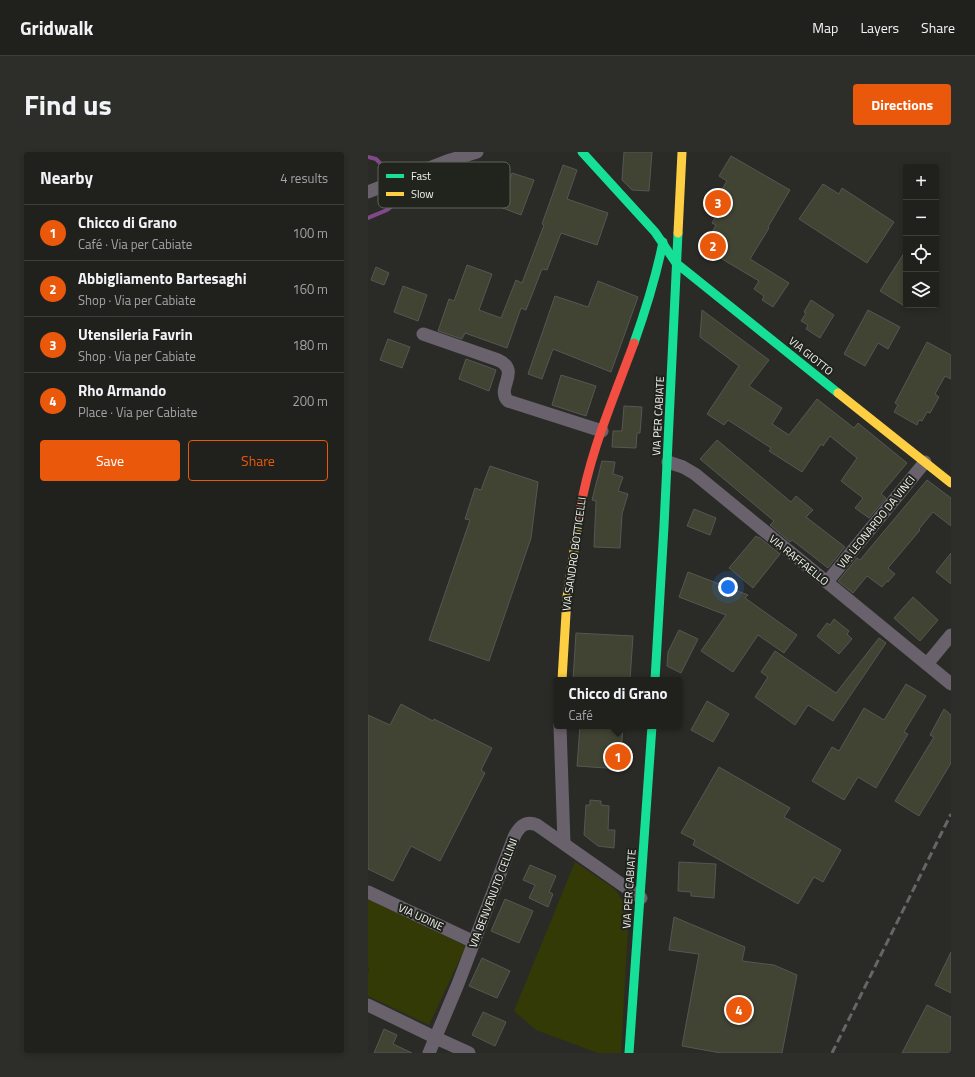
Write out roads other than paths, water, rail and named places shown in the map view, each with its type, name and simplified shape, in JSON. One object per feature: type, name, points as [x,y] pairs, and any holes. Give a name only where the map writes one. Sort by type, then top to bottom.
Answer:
[{"type":"street","points":[[442,162],[477,152]]},
{"type":"street","name":"VIA GIOTTO","points":[[582,152],[663,242],[676,263],[951,483]]},
{"type":"street","name":"VIA PER CABIATE","points":[[655,677],[668,462],[682,152]]},
{"type":"street","points":[[368,192],[378,188]]},
{"type":"street","name":"VIA SANDRO BOTTICELLI","points":[[562,677],[567,597],[578,514],[586,476],[647,307],[663,242]]},
{"type":"street","points":[[423,334],[498,360],[504,364],[509,375],[504,392],[504,396],[508,401],[602,431]]},
{"type":"street","name":"VIA RAFFAELLO","points":[[668,462],[683,467],[695,474],[951,684]]},
{"type":"street","name":"VIA LEONARDO DA VINCI","points":[[827,582],[925,462]]},
{"type":"street","points":[[927,664],[951,636]]},
{"type":"street","points":[[560,729],[564,843]]},
{"type":"street","name":"VIA PER CABIATE","points":[[630,1053],[652,729]]},
{"type":"street","name":"VIA BENVENUTO CELLINI","points":[[429,1053],[458,984],[514,838],[520,827],[525,823],[533,823],[564,843],[641,898]]},
{"type":"street","name":"VIA UDINE","points":[[368,892],[474,942]]},
{"type":"street","points":[[368,1005],[470,1053]]},
{"type":"waterway","points":[[368,157],[376,159],[379,162]]},
{"type":"waterway","points":[[368,218],[390,208]]},
{"type":"railway","points":[[832,1053],[951,814]]},
{"type":"place","name":"Utensileria Favrin","points":[[718,203]]},
{"type":"place","name":"Abbigliamento Bartesaghi","points":[[713,246]]},
{"type":"place","name":"Chicco di Grano","points":[[618,757]]},
{"type":"place","name":"Rho Armando","points":[[739,1010]]}]
